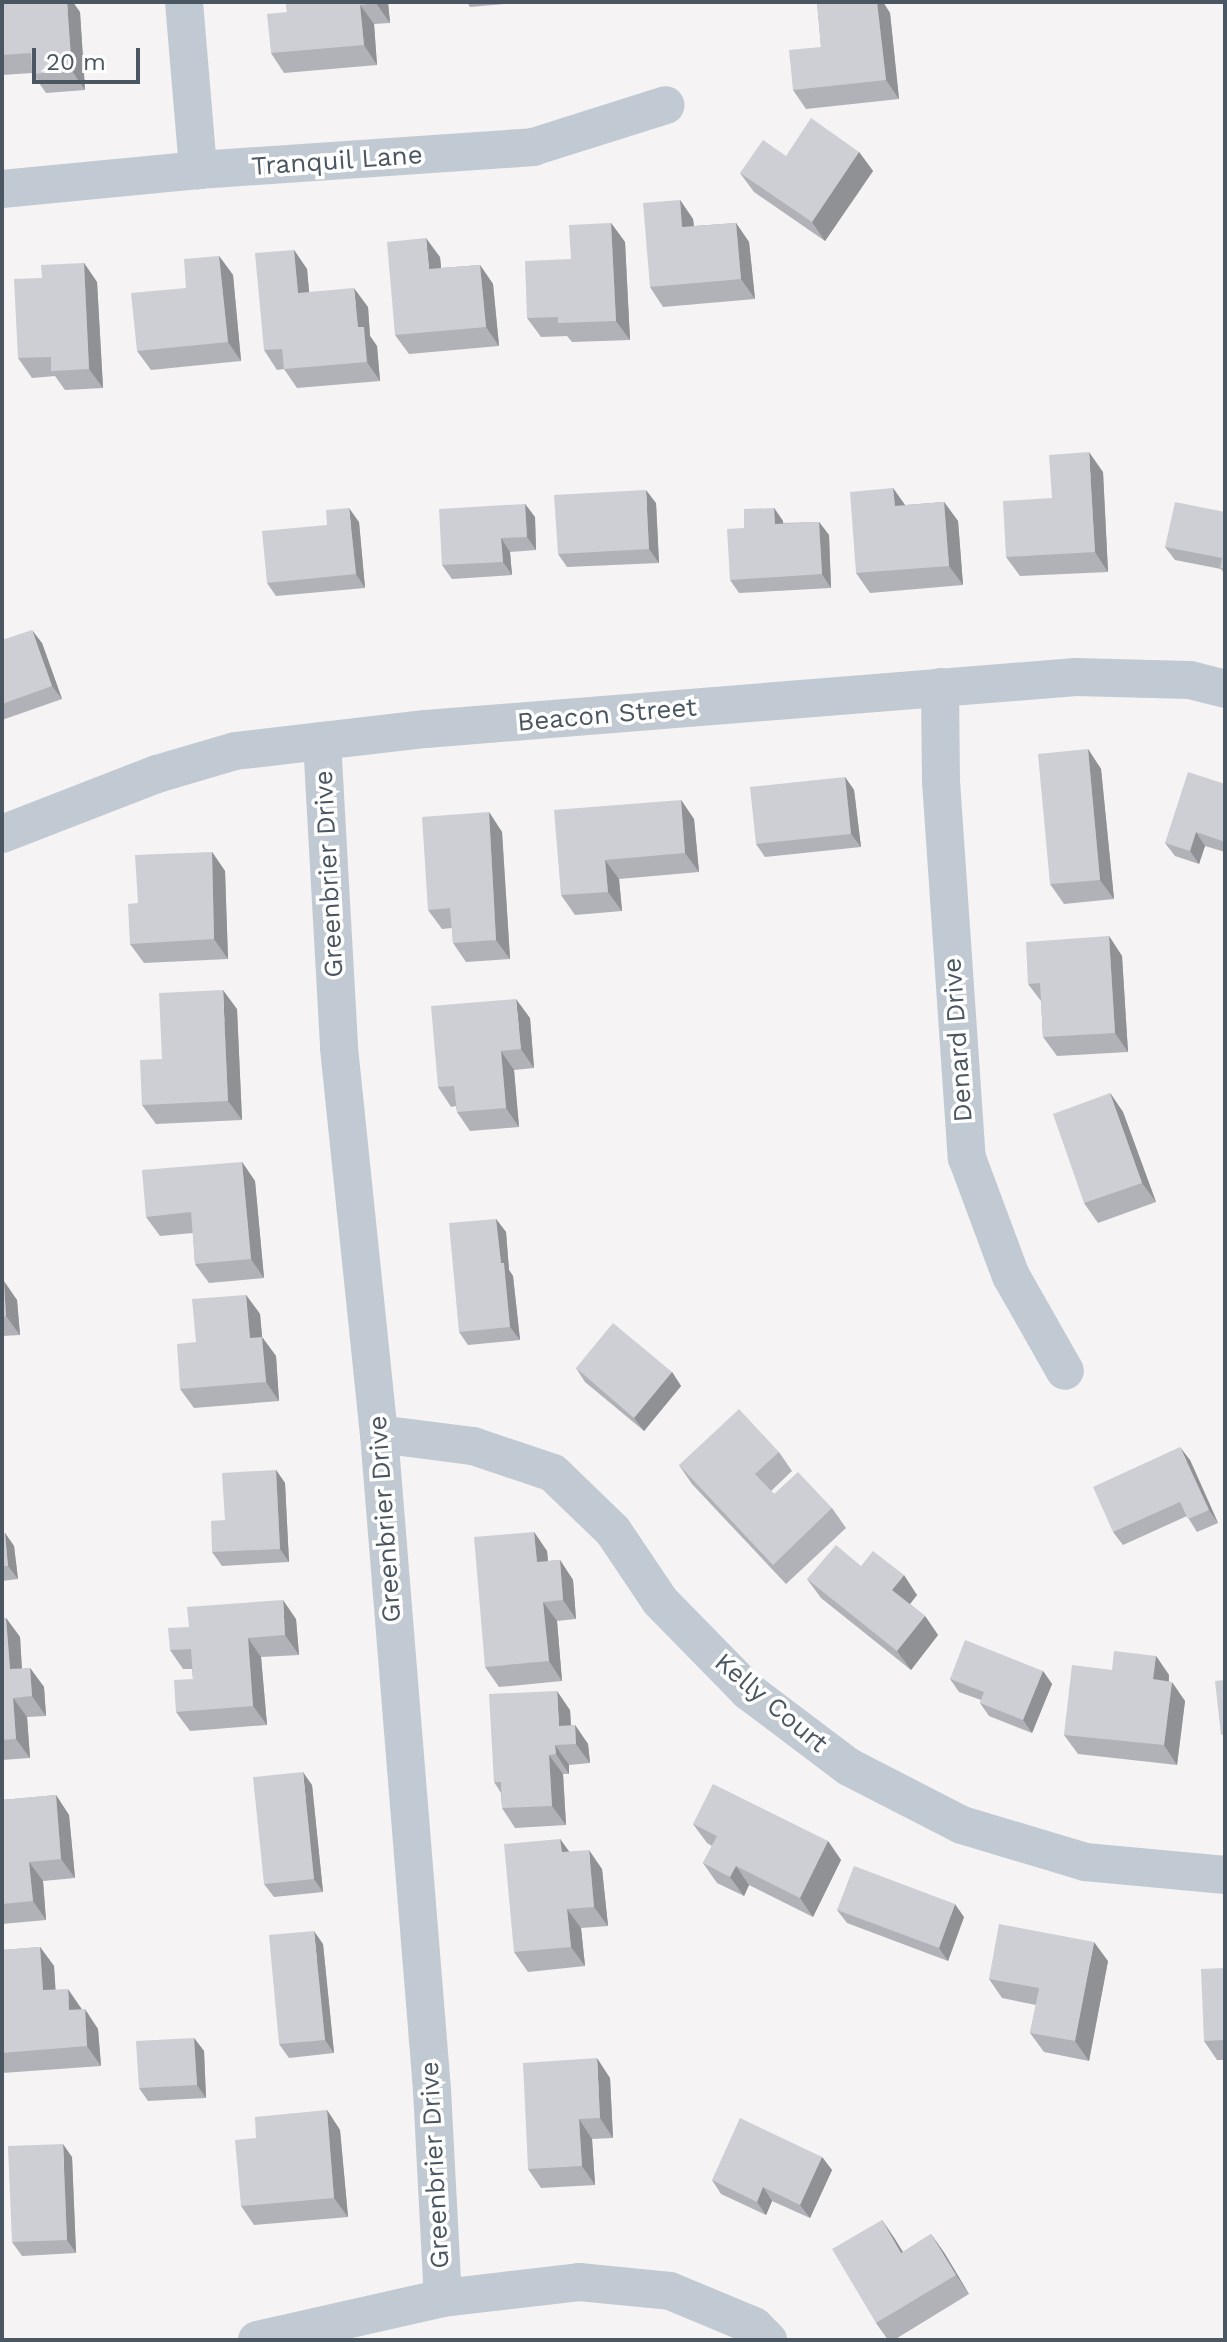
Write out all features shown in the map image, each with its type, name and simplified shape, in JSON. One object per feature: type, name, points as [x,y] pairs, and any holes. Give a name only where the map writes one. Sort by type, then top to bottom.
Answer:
[{"type":"street","points":[[184,2],[198,170]]},
{"type":"street","name":"Tranquil Lane","points":[[2,189],[198,170],[533,147],[666,105]]},
{"type":"street","name":"Beacon Street","points":[[2,834],[157,774],[235,751],[1076,677],[1190,680],[1225,689]]},
{"type":"street","name":"Denard Drive","points":[[940,687],[941,781],[967,1158],[1011,1276],[1065,1371]]},
{"type":"street","name":"Greenbrier Drive","points":[[322,741],[339,1048],[379,1434],[432,2090],[443,2298]]},
{"type":"street","name":"Kelly Court","points":[[379,1434],[473,1446],[553,1473],[613,1531],[660,1601],[748,1691],[849,1767],[962,1825],[1085,1862],[1225,1875]]},
{"type":"street","points":[[257,2340],[443,2298],[579,2282],[670,2291],[754,2326],[768,2340]]},
{"type":"building","points":[[2,2],[67,2],[72,71],[32,74],[31,53],[2,55]]},
{"type":"building","points":[[286,2],[376,3],[360,5],[364,45],[271,53],[267,14],[287,12]]},
{"type":"building","points":[[817,2],[877,2],[886,80],[793,90],[789,50],[821,47]]},
{"type":"building","points":[[811,118],[859,152],[812,222],[740,173],[763,140],[786,156]]},
{"type":"building","points":[[680,200],[682,227],[736,223],[741,279],[650,287],[643,203]]},
{"type":"building","points":[[611,223],[616,321],[558,323],[558,317],[527,318],[525,261],[571,259],[569,225]]},
{"type":"building","points":[[426,238],[429,269],[480,265],[486,327],[395,335],[387,242]]},
{"type":"building","points":[[294,250],[298,293],[354,288],[358,327],[364,327],[367,362],[284,369],[282,349],[264,350],[255,253]]},
{"type":"building","points":[[219,256],[228,342],[137,351],[131,293],[186,288],[184,259]]},
{"type":"building","points":[[84,263],[89,369],[51,371],[51,357],[18,358],[14,279],[42,278],[41,265]]},
{"type":"building","points":[[1089,452],[1095,552],[1006,557],[1003,501],[1052,498],[1049,455]]},
{"type":"building","points":[[893,488],[895,506],[944,502],[949,566],[856,573],[850,492]]},
{"type":"building","points":[[646,490],[649,549],[558,554],[554,495]]},
{"type":"building","points":[[1175,502],[1225,512],[1225,569],[1220,568],[1222,558],[1165,547]]},
{"type":"building","points":[[525,504],[527,537],[501,538],[503,562],[442,565],[439,509]]},
{"type":"building","points":[[349,508],[356,574],[267,583],[262,531],[327,525],[326,510]]},
{"type":"building","points":[[774,508],[775,524],[819,522],[822,574],[730,580],[727,529],[744,528],[744,509]]},
{"type":"building","points":[[32,630],[52,686],[2,704],[2,640]]},
{"type":"building","points":[[1088,749],[1100,880],[1050,884],[1038,754]]},
{"type":"building","points":[[1188,772],[1225,784],[1225,842],[1196,832],[1190,851],[1165,843]]},
{"type":"building","points":[[845,777],[851,834],[756,844],[750,787]]},
{"type":"building","points":[[681,800],[685,853],[605,860],[608,892],[561,895],[554,810]]},
{"type":"building","points":[[489,812],[496,940],[453,943],[450,908],[428,910],[422,817]]},
{"type":"building","points":[[212,852],[214,939],[130,944],[128,904],[138,903],[135,855]]},
{"type":"building","points":[[1109,936],[1115,1033],[1043,1037],[1040,983],[1028,984],[1026,942]]},
{"type":"building","points":[[223,990],[228,1101],[142,1105],[140,1060],[162,1059],[159,993]]},
{"type":"building","points":[[516,999],[521,1049],[501,1051],[506,1108],[457,1112],[454,1086],[438,1087],[431,1006]]},
{"type":"building","points":[[1110,1093],[1142,1183],[1084,1203],[1053,1114]]},
{"type":"building","points":[[242,1162],[251,1259],[195,1264],[191,1212],[146,1217],[142,1170]]},
{"type":"building","points":[[496,1219],[510,1327],[459,1332],[449,1223]]},
{"type":"building","points":[[4,1281],[6,1316],[2,1316]]},
{"type":"building","points":[[246,1295],[250,1338],[262,1337],[266,1382],[180,1389],[177,1344],[196,1342],[192,1299]]},
{"type":"building","points":[[613,1323],[672,1372],[634,1418],[576,1368]]},
{"type":"building","points":[[739,1409],[779,1452],[755,1474],[774,1494],[798,1472],[832,1508],[773,1565],[679,1465]]},
{"type":"building","points":[[1180,1447],[1209,1510],[1188,1519],[1180,1502],[1113,1532],[1093,1487]]},
{"type":"building","points":[[276,1470],[280,1549],[212,1552],[211,1521],[225,1520],[222,1473]]},
{"type":"building","points":[[534,1532],[537,1562],[560,1560],[563,1600],[543,1602],[549,1661],[485,1667],[474,1537]]},
{"type":"building","points":[[2,1533],[5,1533],[8,1566],[2,1566]]},
{"type":"building","points":[[836,1545],[861,1566],[873,1551],[904,1575],[892,1590],[925,1616],[897,1651],[807,1579]]},
{"type":"building","points":[[283,1600],[285,1635],[248,1638],[253,1706],[176,1712],[174,1680],[193,1679],[191,1649],[170,1650],[168,1628],[189,1627],[187,1607]]},
{"type":"building","points":[[2,1618],[6,1618],[10,1669],[30,1668],[32,1696],[13,1698],[16,1739],[2,1740]]},
{"type":"building","points":[[965,1640],[1043,1671],[1023,1720],[980,1703],[984,1692],[950,1679]]},
{"type":"building","points":[[1114,1651],[1156,1656],[1153,1679],[1172,1682],[1164,1745],[1064,1735],[1072,1665],[1112,1670]]},
{"type":"building","points":[[1225,1680],[1225,1734],[1221,1735],[1215,1681]]},
{"type":"building","points":[[557,1691],[559,1726],[575,1725],[576,1744],[555,1745],[556,1754],[549,1755],[552,1806],[502,1808],[501,1782],[494,1782],[489,1694]]},
{"type":"building","points":[[303,1772],[314,1879],[264,1884],[253,1777]]},
{"type":"building","points":[[713,1784],[828,1841],[800,1898],[736,1866],[730,1877],[703,1863],[717,1836],[693,1824]]},
{"type":"building","points":[[56,1795],[61,1859],[29,1862],[33,1901],[2,1904],[2,1800]]},
{"type":"building","points":[[560,1839],[562,1852],[589,1850],[594,1907],[567,1909],[571,1947],[514,1952],[504,1844]]},
{"type":"building","points":[[854,1866],[955,1904],[939,1948],[837,1910]]},
{"type":"building","points":[[999,1924],[1094,1942],[1075,2041],[1030,2033],[1039,1988],[989,1979]]},
{"type":"building","points":[[314,1931],[325,2040],[279,2044],[269,1935]]},
{"type":"building","points":[[40,1947],[43,1990],[68,1989],[69,2010],[85,2009],[87,2046],[2,2053],[2,1950]]},
{"type":"building","points":[[1225,1968],[1225,2040],[1204,2041],[1201,1969]]},
{"type":"building","points":[[194,2038],[197,2085],[139,2088],[136,2041]]},
{"type":"building","points":[[597,2058],[600,2118],[579,2119],[582,2166],[528,2169],[523,2063]]},
{"type":"building","points":[[327,2110],[334,2198],[241,2206],[235,2140],[256,2138],[255,2117]]},
{"type":"building","points":[[740,2118],[822,2157],[800,2205],[763,2187],[757,2202],[712,2180]]},
{"type":"building","points":[[63,2144],[67,2240],[12,2242],[8,2146]]},
{"type":"building","points":[[882,2220],[901,2253],[931,2234],[956,2275],[876,2323],[832,2249]]}]
